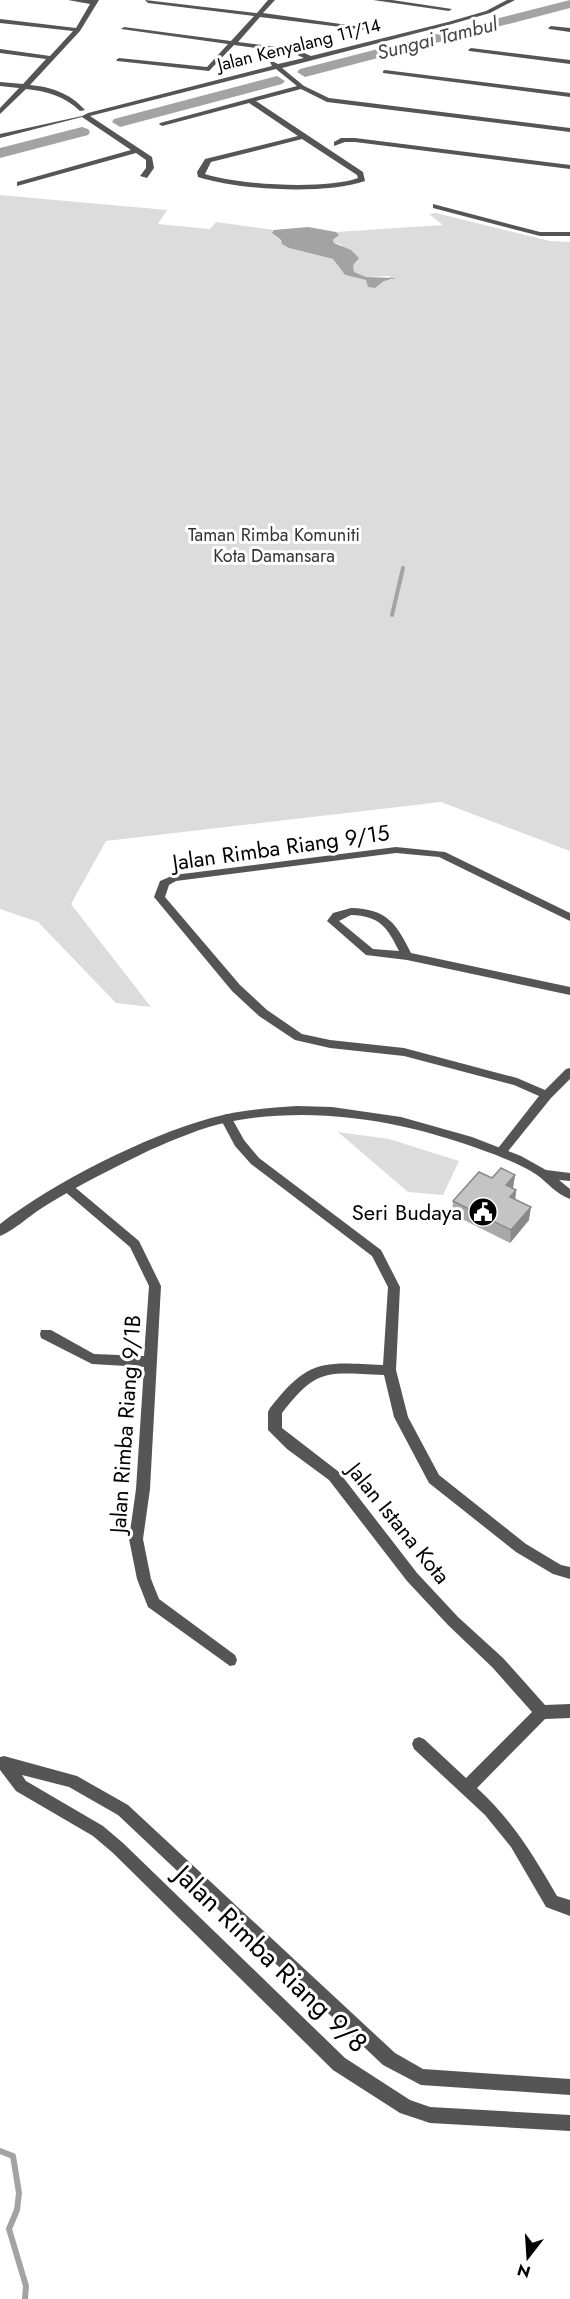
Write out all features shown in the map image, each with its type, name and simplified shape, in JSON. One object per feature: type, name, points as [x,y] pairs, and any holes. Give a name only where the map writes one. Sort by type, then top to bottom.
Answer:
[{"type":"street","points":[[0,112],[78,30],[95,2],[71,0]]},
{"type":"street","points":[[119,60],[203,70],[213,67],[239,43],[272,0]]},
{"type":"street","points":[[376,0],[449,9]]},
{"type":"street","name":"Jalan Kenyalang 11/14","points":[[311,55],[466,14],[502,0]]},
{"type":"street","name":"Jalan Kenyalang 11/14","points":[[0,135],[274,64],[488,12],[512,0]]},
{"type":"street","points":[[148,1],[373,29]]},
{"type":"street","points":[[0,21],[78,30]]},
{"type":"street","points":[[124,28],[311,55]]},
{"type":"street","points":[[551,28],[570,30]]},
{"type":"street","points":[[471,50],[570,62]]},
{"type":"street","points":[[0,51],[51,58]]},
{"type":"street","points":[[274,64],[302,87],[327,100],[570,130]]},
{"type":"street","points":[[385,72],[570,95]]},
{"type":"street","points":[[0,84],[24,87],[58,97],[151,162],[144,176]]},
{"type":"street","points":[[162,124],[302,87]]},
{"type":"street","points":[[252,102],[301,137],[360,174],[362,179],[342,186],[256,185],[211,179],[201,175],[208,161],[301,137]]},
{"type":"street","points":[[338,144],[344,140],[355,140],[570,167]]},
{"type":"street","points":[[20,184],[137,151]]},
{"type":"street","points":[[436,206],[540,234],[570,234]]},
{"type":"street","name":"Jalan Rimba Riang 9/15","points":[[547,1095],[517,1082],[404,1052],[330,1044],[299,1037],[263,1013],[236,987],[159,897],[160,889],[164,883],[174,878],[396,850],[417,851],[441,854],[570,917]]},
{"type":"street","points":[[408,956],[389,924],[372,915],[344,912],[334,917],[332,921],[370,952],[408,956],[570,991]]},
{"type":"street","points":[[501,1152],[547,1095],[570,1072]]},
{"type":"street","points":[[0,1231],[68,1187],[143,1147],[226,1118],[278,1110],[358,1112],[428,1128],[501,1152],[545,1174],[570,1177]]},
{"type":"street","points":[[226,1118],[238,1143],[255,1161],[376,1253],[394,1287],[389,1370],[401,1417],[434,1479],[521,1548],[558,1570],[570,1573]]},
{"type":"street","points":[[545,1174],[559,1189],[570,1194]]},
{"type":"street","name":"Jalan Rimba Riang 9/1B","points":[[68,1187],[135,1244],[155,1286],[143,1489],[136,1539],[144,1579],[153,1603],[230,1660]]},
{"type":"street","points":[[46,1334],[92,1359],[152,1362]]},
{"type":"street","name":"Jalan Istana Kota","points":[[389,1370],[339,1369],[312,1374],[290,1393],[275,1412],[275,1430],[334,1476],[412,1577],[453,1621],[498,1663],[542,1712]]},
{"type":"street","points":[[467,1788],[542,1712],[570,1711]]},
{"type":"street","points":[[418,1744],[490,1809],[516,1842],[552,1902],[570,1908]]},
{"type":"street","name":"Jalan Rimba Riang 9/8","points":[[2,1763],[72,1781],[123,1810],[389,2059],[421,2077],[570,2087]]},
{"type":"street","name":"Jalan Rimba Riang 9/8","points":[[2,1763],[21,1786],[98,1831],[118,1848],[339,2064],[406,2107],[430,2115],[570,2123]]},
{"type":"green space","name":"Taman Rimba Komuniti Kota Damansara","points":[[0,195],[167,210],[158,224],[210,229],[216,222],[274,230],[272,233],[289,248],[333,259],[345,275],[366,280],[392,280],[389,276],[366,277],[353,272],[353,266],[357,262],[340,244],[334,243],[338,235],[336,232],[443,225],[429,214],[436,213],[550,241],[570,242],[570,851],[441,802],[106,841],[71,904],[151,1007],[116,1003],[38,922],[0,909]]},
{"type":"green space","points":[[338,1132],[389,1139],[459,1161],[443,1195],[408,1192]]},
{"type":"shaded area","points":[[308,227],[336,232],[339,235],[333,240],[334,243],[351,250],[359,258],[353,266],[354,272],[366,277],[396,278],[384,281],[375,288],[368,287],[366,280],[345,275],[333,259],[289,248],[272,233],[274,230]]},
{"type":"building","name":"Seri Budaya","points":[[501,1168],[515,1175],[506,1185],[516,1190],[510,1197],[531,1207],[511,1230],[453,1201],[479,1172],[492,1178]]},
{"type":"waterway","name":"Sungai Tambul","points":[[305,72],[570,4]]},
{"type":"waterway","name":"Sungai Tambul","points":[[120,122],[277,81]]},
{"type":"waterway","name":"Sungai Tambul","points":[[0,153],[82,132]]},
{"type":"waterway","points":[[392,615],[403,568]]},
{"type":"waterway","points":[[0,2151],[13,2156],[19,2193],[17,2210],[9,2229],[26,2286],[25,2299]]},
{"type":"place","name":"Seri Budaya","points":[[483,1212]]}]
